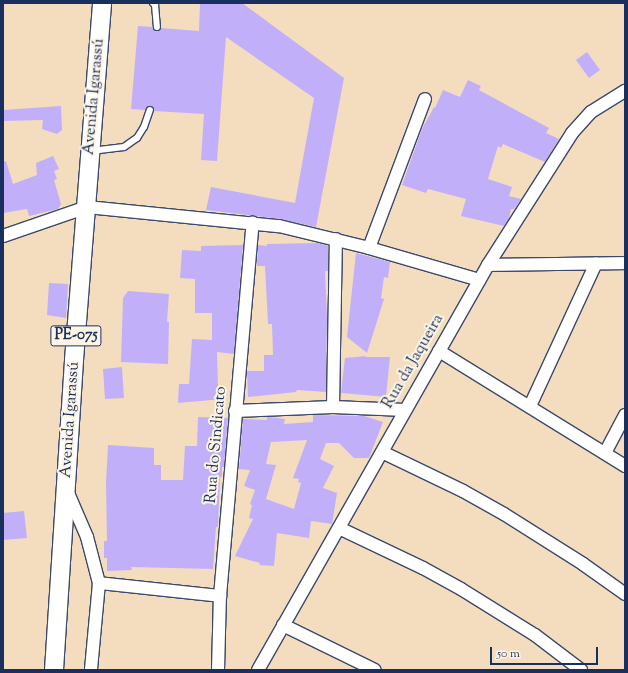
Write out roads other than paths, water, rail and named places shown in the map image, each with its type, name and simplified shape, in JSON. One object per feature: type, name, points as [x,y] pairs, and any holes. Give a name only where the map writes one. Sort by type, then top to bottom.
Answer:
[{"type":"main road","name":"Avenida Igarassú","points":[[54,670],[74,360],[102,3]]},
{"type":"street","name":"Rua da Jaqueira","points":[[258,670],[488,265],[572,133],[591,112],[625,91]]},
{"type":"street","points":[[369,248],[425,99]]},
{"type":"street","points":[[3,236],[87,207],[253,222],[336,239],[479,280]]},
{"type":"street","name":"Rua do Sindicato","points":[[218,670],[220,596],[235,411],[253,222]]},
{"type":"street","points":[[333,407],[336,239]]},
{"type":"street","points":[[530,406],[596,263]]},
{"type":"street","points":[[488,265],[625,263]]},
{"type":"street","points":[[439,351],[625,466]]},
{"type":"street","points":[[235,411],[333,407],[405,410]]},
{"type":"street","points":[[605,453],[625,415]]},
{"type":"street","points":[[382,452],[463,491],[504,514],[583,564],[625,594]]},
{"type":"street","points":[[66,490],[87,537],[100,583],[91,670]]},
{"type":"street","points":[[339,528],[416,565],[461,589],[535,635],[581,670]]},
{"type":"street","points":[[100,583],[220,596]]},
{"type":"street","points":[[284,625],[375,670]]},
{"type":"lane","points":[[153,3],[155,5],[157,28]]},
{"type":"lane","points":[[90,152],[124,147],[137,138],[144,127],[150,110]]}]
